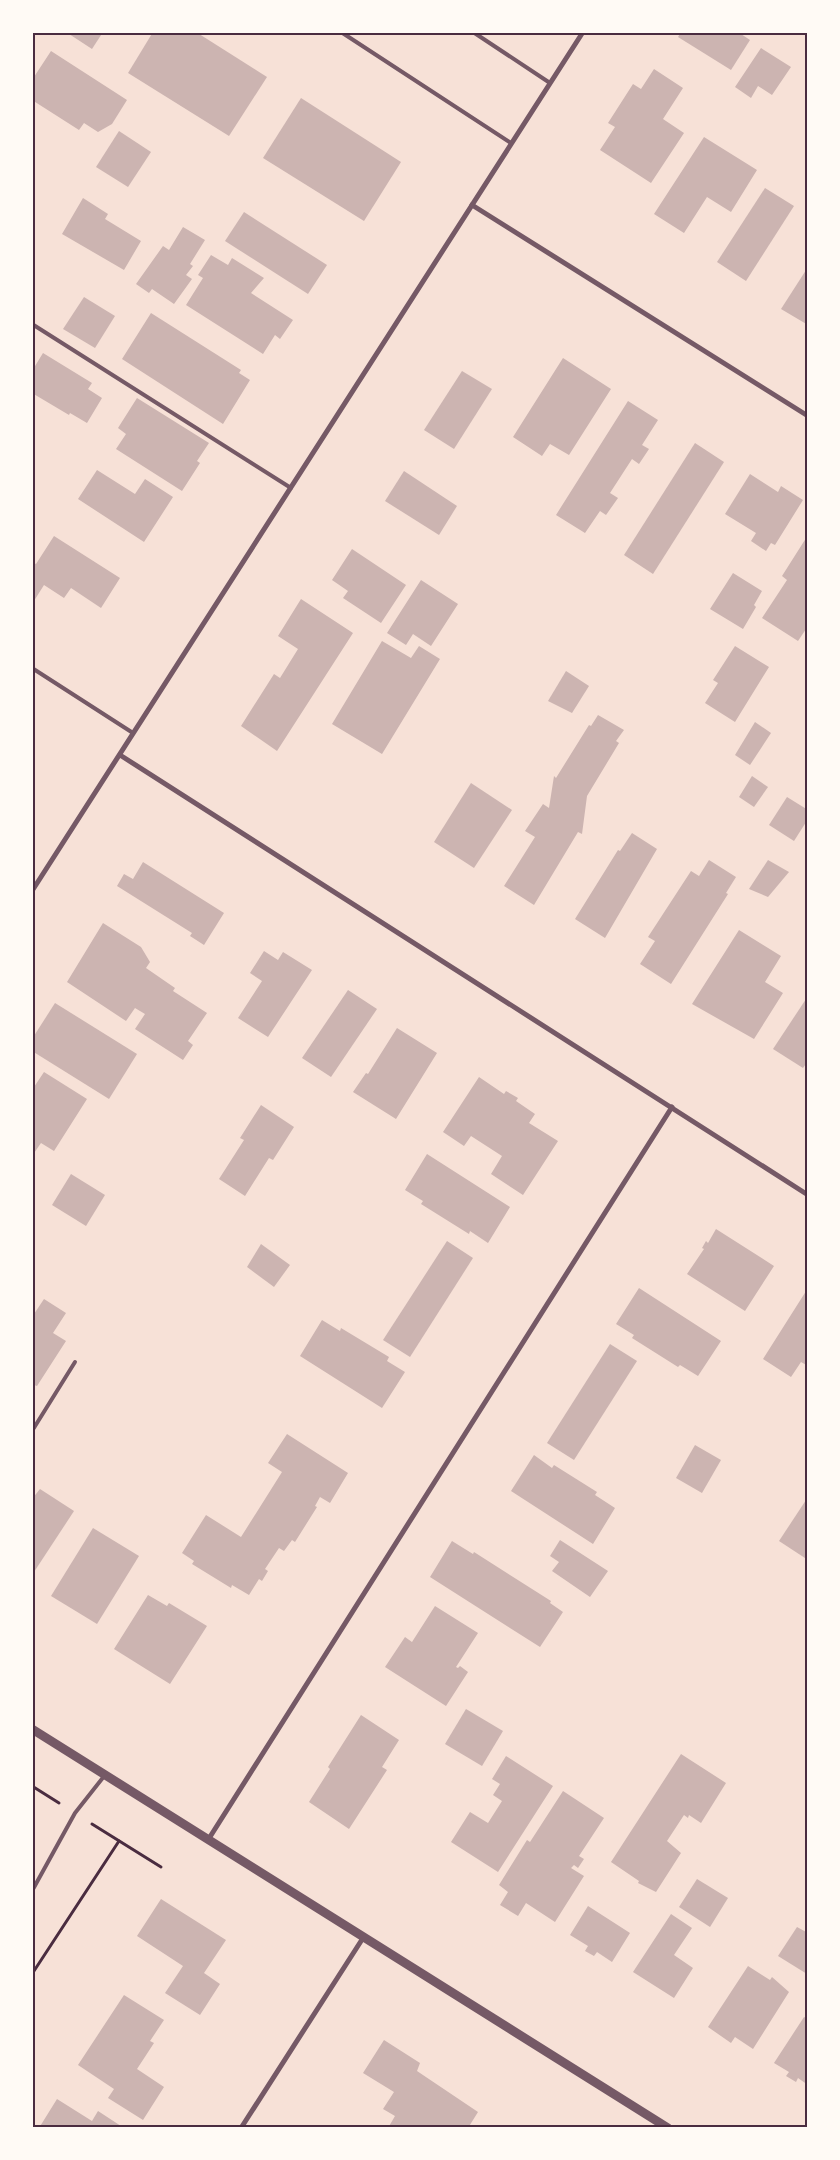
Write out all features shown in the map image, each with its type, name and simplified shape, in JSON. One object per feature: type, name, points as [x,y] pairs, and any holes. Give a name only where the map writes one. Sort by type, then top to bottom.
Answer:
[{"type":"street","points":[[32,891],[583,32]]},
{"type":"street","points":[[472,205],[808,416]]},
{"type":"street","points":[[120,755],[808,1195]]},
{"type":"street","points":[[208,1840],[672,1107]]},
{"type":"street","points":[[32,1729],[668,2128]]},
{"type":"street","points":[[241,2128],[363,1938]]},
{"type":"lane","points":[[341,32],[512,144]]},
{"type":"lane","points":[[473,32],[550,83]]},
{"type":"lane","points":[[32,324],[291,488]]},
{"type":"lane","points":[[32,668],[133,734]]},
{"type":"lane","points":[[32,1431],[75,1362]]},
{"type":"lane","points":[[32,1891],[75,1813],[105,1775]]},
{"type":"path","points":[[32,1786],[161,1867]]},
{"type":"path","points":[[32,1974],[119,1841]]},
{"type":"building","points":[[66,32],[103,32],[92,49]]},
{"type":"building","points":[[153,32],[196,32],[267,77],[229,136],[128,73]]},
{"type":"building","points":[[681,32],[738,32],[750,40],[731,70],[678,37]]},
{"type":"building","points":[[761,48],[791,67],[772,95],[758,86],[751,98],[735,87]]},
{"type":"building","points":[[51,51],[127,100],[112,124],[98,132],[84,123],[79,130],[32,100],[32,80]]},
{"type":"building","points":[[654,69],[683,88],[663,119],[684,133],[651,183],[600,150],[615,127],[608,123],[633,84],[641,89]]},
{"type":"building","points":[[301,98],[401,162],[364,221],[263,158]]},
{"type":"building","points":[[119,131],[151,152],[128,187],[96,167]]},
{"type":"building","points":[[704,137],[757,170],[731,212],[707,197],[684,233],[654,214]]},
{"type":"building","points":[[765,188],[794,206],[746,281],[717,262]]},
{"type":"building","points":[[83,198],[108,214],[105,219],[141,241],[124,270],[62,234]]},
{"type":"building","points":[[244,212],[327,265],[308,294],[225,241]]},
{"type":"building","points":[[183,227],[205,240],[190,264],[193,266],[186,275],[192,279],[174,304],[152,289],[149,293],[136,284],[163,246],[169,250]]},
{"type":"building","points":[[211,255],[228,265],[232,258],[264,278],[251,293],[293,320],[280,339],[275,335],[263,354],[186,305],[203,278],[198,275]]},
{"type":"building","points":[[808,267],[808,325],[781,309]]},
{"type":"building","points":[[84,297],[115,316],[95,348],[63,329]]},
{"type":"building","points":[[151,313],[241,370],[239,373],[250,380],[223,424],[122,359]]},
{"type":"building","points":[[43,353],[92,383],[88,389],[102,398],[87,423],[70,413],[69,415],[32,393],[32,371]]},
{"type":"building","points":[[563,358],[611,389],[569,455],[550,444],[542,456],[513,437]]},
{"type":"building","points":[[462,371],[492,389],[454,449],[424,430]]},
{"type":"building","points":[[137,398],[209,443],[197,461],[200,463],[182,491],[116,449],[126,434],[118,428]]},
{"type":"building","points":[[628,401],[658,420],[642,445],[649,449],[639,464],[632,459],[610,493],[618,498],[606,515],[600,511],[585,533],[556,515]]},
{"type":"building","points":[[695,443],[724,462],[653,574],[624,555]]},
{"type":"building","points":[[97,470],[135,494],[145,479],[173,497],[144,542],[78,499]]},
{"type":"building","points":[[404,471],[457,506],[439,535],[385,501]]},
{"type":"building","points":[[750,474],[778,492],[781,486],[803,500],[775,545],[771,543],[766,551],[751,541],[756,533],[725,514]]},
{"type":"building","points":[[808,535],[808,626],[798,641],[762,618],[787,580],[782,576]]},
{"type":"building","points":[[54,536],[120,578],[101,608],[71,588],[64,598],[44,585],[32,604],[32,562],[36,564]]},
{"type":"building","points":[[352,549],[406,585],[381,623],[343,598],[348,591],[332,580]]},
{"type":"building","points":[[733,573],[762,591],[754,605],[756,607],[743,629],[710,609]]},
{"type":"building","points":[[421,580],[458,604],[431,646],[413,634],[406,645],[387,633]]},
{"type":"building","points":[[301,599],[353,633],[277,751],[241,726],[274,674],[280,678],[298,649],[278,636]]},
{"type":"building","points":[[382,641],[411,658],[419,646],[440,659],[382,754],[332,724]]},
{"type":"building","points":[[735,646],[769,667],[735,722],[705,703],[718,683],[713,680]]},
{"type":"building","points":[[566,671],[589,686],[572,713],[548,701]]},
{"type":"building","points":[[598,715],[624,730],[616,741],[619,743],[587,796],[582,834],[578,832],[534,905],[504,886],[535,837],[525,831],[543,804],[549,808],[554,776],[556,778],[589,725],[591,726]]},
{"type":"building","points":[[755,722],[771,733],[750,765],[735,755]]},
{"type":"building","points":[[752,776],[768,787],[754,807],[739,797]]},
{"type":"building","points":[[471,783],[512,810],[474,868],[434,842]]},
{"type":"building","points":[[787,797],[808,810],[808,819],[794,841],[769,825]]},
{"type":"building","points":[[632,833],[657,849],[605,938],[575,919],[618,850],[620,851]]},
{"type":"building","points":[[709,860],[736,877],[726,893],[728,894],[671,984],[640,964],[655,941],[648,937],[691,871],[699,876]]},
{"type":"building","points":[[768,860],[789,872],[768,897],[749,889]]},
{"type":"building","points":[[143,862],[224,913],[204,945],[190,936],[192,933],[117,886],[124,874],[133,879]]},
{"type":"building","points":[[103,923],[141,947],[150,962],[146,968],[175,988],[173,991],[207,1013],[188,1041],[193,1045],[183,1060],[135,1029],[145,1014],[135,1008],[126,1021],[67,982]]},
{"type":"building","points":[[739,930],[781,956],[765,982],[783,993],[754,1039],[692,1004]]},
{"type":"building","points":[[264,951],[278,960],[283,952],[312,970],[268,1037],[238,1018],[262,981],[250,973]]},
{"type":"building","points":[[348,990],[377,1009],[331,1077],[302,1058]]},
{"type":"building","points":[[808,996],[808,1061],[803,1068],[773,1049]]},
{"type":"building","points":[[55,1003],[137,1054],[109,1099],[32,1051],[32,1039]]},
{"type":"building","points":[[397,1028],[437,1053],[396,1119],[353,1092],[366,1073],[368,1074]]},
{"type":"building","points":[[44,1072],[87,1099],[54,1151],[41,1143],[32,1156],[32,1090]]},
{"type":"building","points":[[479,1077],[504,1094],[506,1091],[518,1098],[516,1101],[535,1114],[529,1123],[558,1141],[523,1195],[491,1174],[502,1156],[471,1136],[464,1146],[443,1132]]},
{"type":"building","points":[[261,1105],[294,1127],[273,1160],[269,1158],[245,1196],[219,1179],[244,1140],[240,1138]]},
{"type":"building","points":[[427,1154],[510,1207],[488,1243],[470,1231],[469,1234],[421,1204],[423,1201],[405,1190]]},
{"type":"building","points":[[71,1174],[105,1195],[86,1226],[52,1205]]},
{"type":"building","points":[[716,1229],[774,1266],[745,1311],[687,1274],[704,1249],[702,1248],[706,1241],[708,1243]]},
{"type":"building","points":[[447,1241],[473,1258],[410,1357],[383,1340]]},
{"type":"building","points":[[261,1244],[290,1265],[274,1287],[247,1267]]},
{"type":"building","points":[[639,1288],[721,1341],[698,1376],[680,1365],[678,1367],[632,1338],[634,1335],[616,1324]]},
{"type":"building","points":[[808,1288],[808,1366],[801,1362],[791,1377],[763,1359]]},
{"type":"building","points":[[44,1299],[66,1313],[53,1333],[66,1341],[37,1386],[34,1385],[32,1387],[32,1317]]},
{"type":"building","points":[[322,1320],[340,1331],[341,1328],[389,1357],[387,1361],[405,1372],[382,1408],[300,1356]]},
{"type":"building","points":[[610,1344],[637,1361],[574,1460],[547,1443]]},
{"type":"building","points":[[287,1434],[348,1473],[330,1503],[320,1497],[315,1506],[317,1507],[295,1542],[292,1540],[284,1551],[279,1548],[265,1569],[268,1571],[262,1581],[259,1579],[249,1595],[232,1585],[231,1588],[192,1564],[194,1561],[182,1553],[206,1515],[241,1537],[282,1472],[268,1463]]},
{"type":"building","points":[[695,1445],[721,1460],[702,1493],[676,1478]]},
{"type":"building","points":[[534,1455],[552,1468],[554,1465],[597,1492],[595,1495],[615,1508],[593,1544],[511,1491]]},
{"type":"building","points":[[40,1489],[74,1511],[32,1575],[32,1499]]},
{"type":"building","points":[[808,1497],[808,1560],[779,1541]]},
{"type":"building","points":[[93,1528],[139,1556],[97,1624],[51,1596]]},
{"type":"building","points":[[560,1540],[608,1571],[590,1597],[552,1571],[559,1562],[550,1556]]},
{"type":"building","points":[[452,1541],[473,1554],[474,1552],[551,1601],[550,1603],[563,1612],[540,1647],[430,1577]]},
{"type":"building","points":[[148,1595],[167,1606],[169,1603],[207,1626],[170,1684],[114,1649]]},
{"type":"building","points":[[435,1606],[478,1633],[456,1667],[460,1666],[468,1672],[446,1706],[385,1667],[405,1637],[412,1642]]},
{"type":"building","points":[[466,1709],[503,1731],[482,1766],[445,1744]]},
{"type":"building","points":[[361,1715],[399,1740],[382,1767],[387,1770],[349,1829],[309,1802],[330,1769],[328,1767]]},
{"type":"building","points":[[681,1754],[726,1783],[701,1823],[689,1815],[688,1818],[684,1815],[667,1841],[681,1853],[656,1892],[638,1883],[639,1881],[611,1862]]},
{"type":"building","points":[[506,1756],[553,1786],[498,1872],[451,1842],[470,1812],[488,1823],[502,1801],[493,1795],[500,1784],[492,1779]]},
{"type":"building","points":[[563,1791],[604,1818],[579,1856],[584,1859],[578,1868],[574,1865],[571,1868],[584,1876],[555,1922],[526,1903],[518,1916],[500,1905],[508,1892],[499,1885],[527,1840],[530,1842]]},
{"type":"building","points":[[697,1879],[728,1898],[710,1927],[679,1907]]},
{"type":"building","points":[[161,1899],[226,1940],[204,1973],[220,1984],[200,2015],[165,1993],[183,1966],[137,1936]]},
{"type":"building","points":[[588,1906],[630,1933],[612,1962],[597,1952],[594,1956],[585,1951],[588,1946],[570,1935]]},
{"type":"building","points":[[671,1914],[692,1928],[674,1955],[693,1968],[674,1998],[633,1972]]},
{"type":"building","points":[[797,1927],[808,1933],[807,1974],[778,1956]]},
{"type":"building","points":[[748,1966],[770,1980],[772,1977],[789,1992],[753,2049],[735,2037],[731,2043],[708,2027]]},
{"type":"building","points":[[124,1995],[164,2020],[150,2041],[154,2043],[137,2069],[164,2087],[143,2120],[108,2098],[114,2089],[78,2065]]},
{"type":"building","points":[[804,2017],[808,2019],[808,2085],[798,2078],[796,2082],[786,2076],[789,2072],[774,2063]]},
{"type":"building","points":[[384,2040],[420,2063],[417,2071],[478,2112],[468,2128],[388,2128],[395,2116],[383,2109],[394,2092],[363,2073]]},
{"type":"building","points":[[57,2099],[92,2121],[98,2111],[124,2128],[39,2128]]}]
